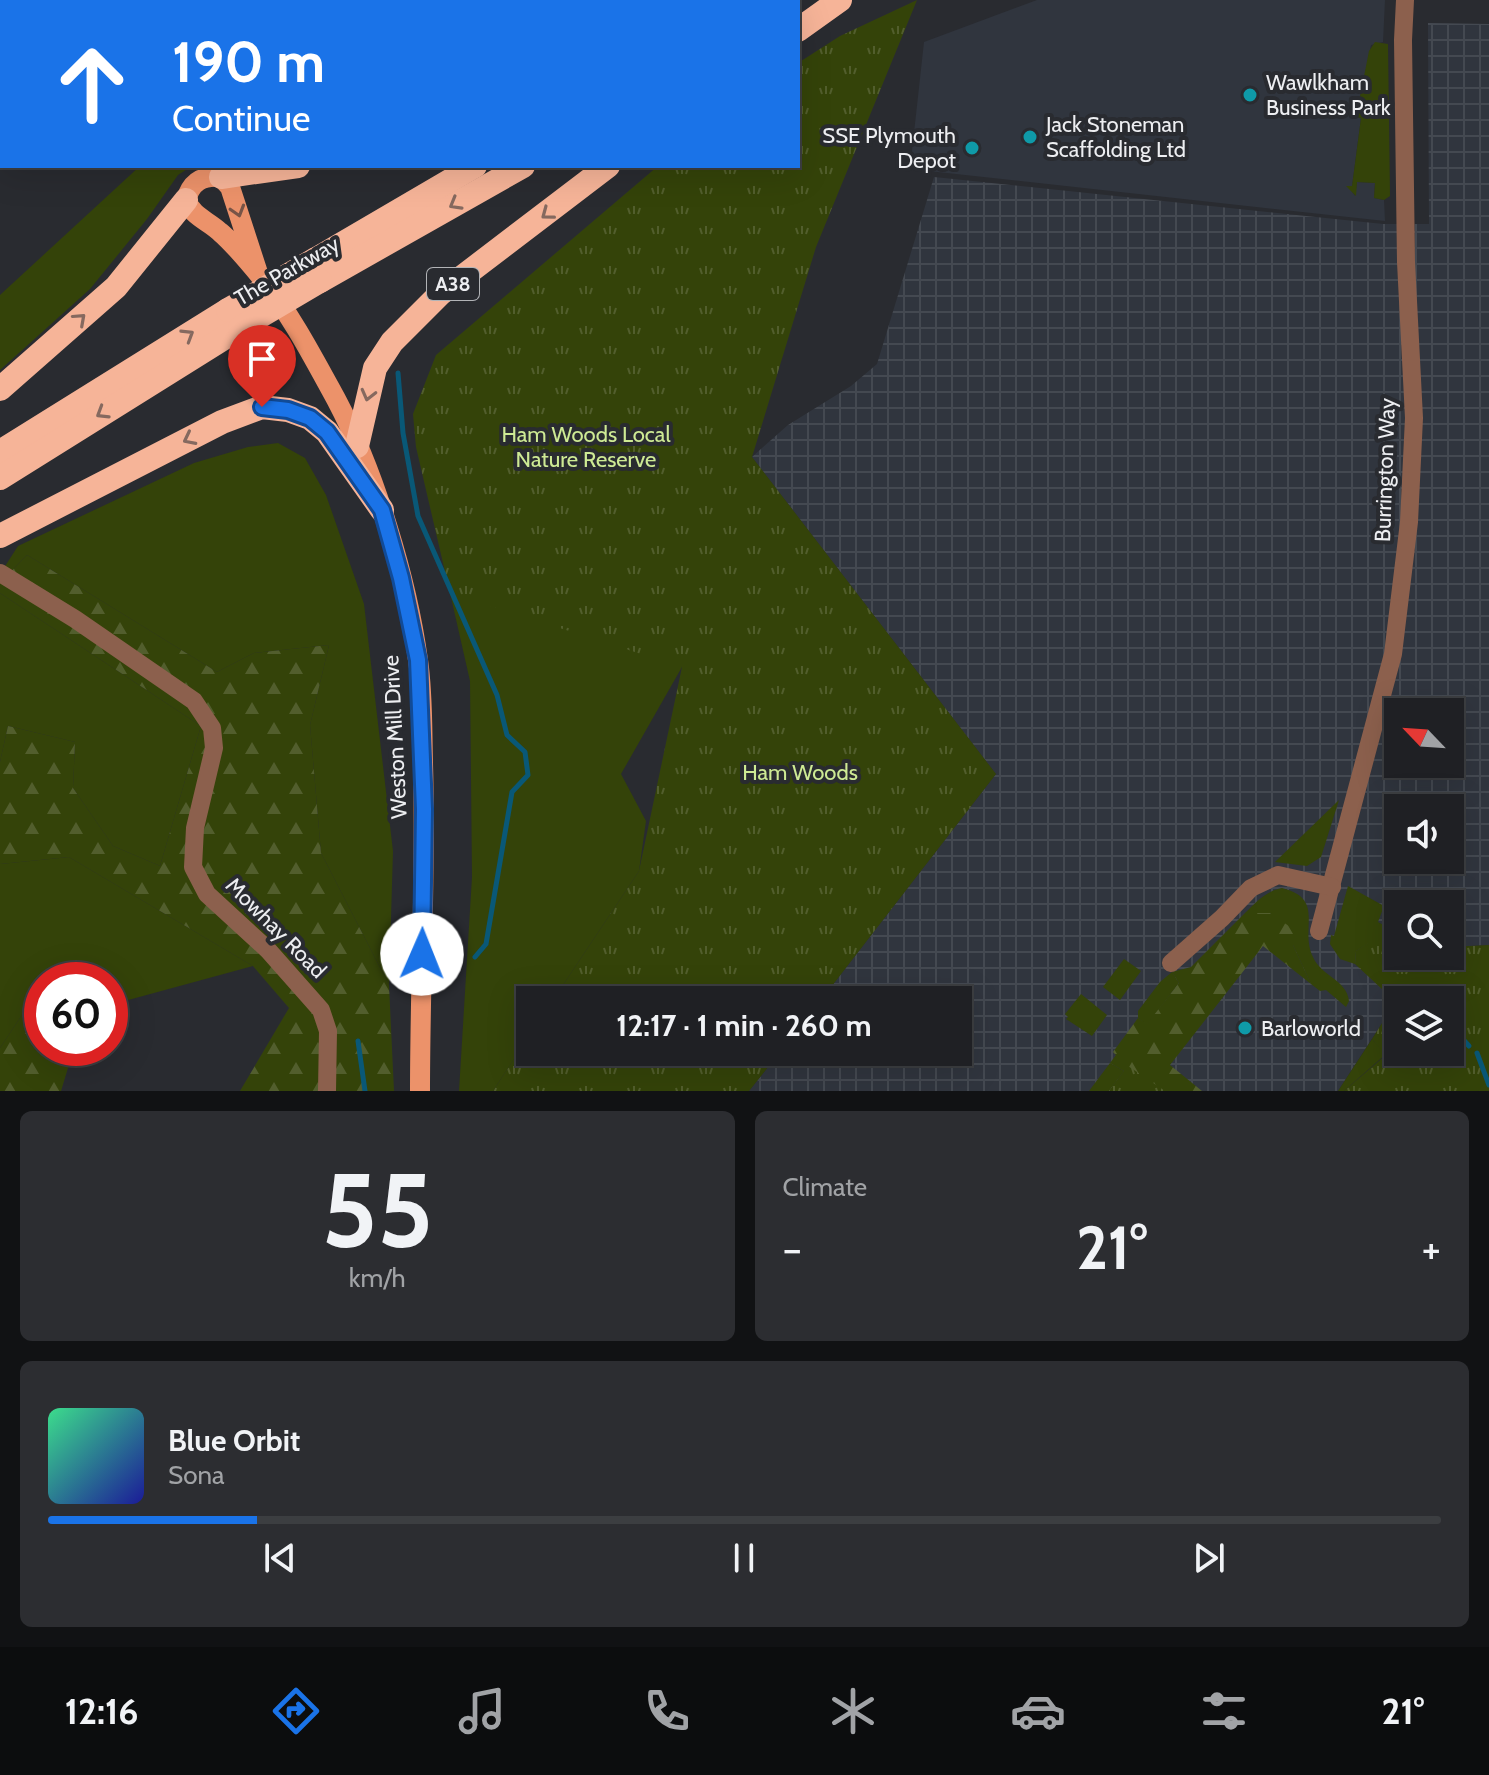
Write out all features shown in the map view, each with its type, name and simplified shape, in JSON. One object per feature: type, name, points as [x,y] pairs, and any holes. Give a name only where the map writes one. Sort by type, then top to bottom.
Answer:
[{"type":"highway","points":[[800,20],[839,0]]},
{"type":"highway","points":[[800,29],[839,0]]},
{"type":"highway","points":[[221,177],[284,168]]},
{"type":"highway","name":"The Parkway","points":[[0,452],[318,270],[472,168]]},
{"type":"highway","name":"The Parkway","points":[[318,270],[519,168]]},
{"type":"highway","name":"A38","points":[[357,446],[375,368],[392,342],[440,294],[605,168]]},
{"type":"highway","points":[[0,389],[116,287],[186,200]]},
{"type":"highway","name":"The Parkway","points":[[0,478],[234,319]]},
{"type":"highway","points":[[0,536],[222,422],[262,407],[288,410],[310,418],[327,432],[382,510]]},
{"type":"main road","points":[[221,177],[230,187],[258,273],[220,231],[191,212],[186,200],[190,188],[200,179],[221,177]]},
{"type":"main road","name":"Weston Mill Drive","points":[[258,273],[292,321],[338,404],[357,446],[382,510],[401,578],[418,660],[424,809],[420,1091]]},
{"type":"street","name":"Burrington Way","points":[[1319,931],[1397,636],[1409,522],[1414,418],[1406,262],[1405,0]]},
{"type":"street","name":"Mowhay Road","points":[[0,573],[75,619],[194,701],[212,728],[214,748],[195,828],[193,867],[207,894],[268,950],[321,1010],[328,1031],[327,1091]]},
{"type":"street","points":[[1171,963],[1251,888],[1278,875],[1332,887]]},
{"type":"shaded area","points":[[1037,0],[1385,0],[1383,42],[1371,45],[1356,117],[1361,118],[1352,187],[1348,186],[1355,196],[1357,182],[1375,183],[1374,198],[1384,200],[1385,221],[910,169],[924,42]]},
{"type":"shaded area","points":[[1428,23],[1489,24],[1489,945],[1464,946],[1464,890],[1384,890],[1384,939],[1355,964],[1384,990],[1384,1020],[1338,1091],[1165,1091],[1128,1067],[1109,1091],[749,1091],[769,1066],[972,1066],[972,986],[832,986],[996,774],[752,457],[788,425],[851,386],[877,364],[934,177],[1383,224],[1429,224]]},
{"type":"green space","name":"Ham Woods Local Nature Reserve","points":[[917,0],[816,247],[752,457],[996,774],[832,986],[562,986],[639,871],[682,667],[450,593],[416,447],[413,414],[436,355],[656,168],[800,168],[800,62],[840,36]]},
{"type":"green space","points":[[1375,42],[1388,44],[1390,196],[1384,200],[1374,198],[1375,183],[1357,182],[1356,196],[1346,186],[1352,186],[1361,118],[1356,117],[1369,51]]},
{"type":"green space","points":[[138,168],[189,168],[178,175],[90,289],[0,370],[0,295]]},
{"type":"green space","points":[[278,443],[305,458],[326,495],[364,604],[393,851],[389,985],[321,853],[310,725],[329,645],[254,653],[217,672],[27,555],[0,583],[0,574],[18,546],[194,463],[248,447]]},
{"type":"green space","points":[[575,541],[682,667],[621,774],[646,821],[639,871],[562,986],[516,986],[516,1056],[493,1091],[459,1091],[472,877],[470,681],[450,593]]},
{"type":"green space","points":[[27,555],[217,672],[254,653],[329,645],[310,725],[321,853],[389,985],[394,1091],[240,1091],[289,1008],[253,966],[69,857],[0,864],[0,762],[8,726],[75,742],[73,788],[113,846],[160,866],[201,726],[0,593],[0,583]]},
{"type":"green space","points":[[0,593],[201,726],[160,866],[113,846],[73,788],[75,742],[8,726],[0,762]]},
{"type":"green space","points":[[1339,800],[1321,857],[1307,866],[1275,862]]},
{"type":"green space","points":[[69,857],[253,966],[128,1000],[128,962],[24,962],[24,1012],[0,1048],[0,864]]},
{"type":"green space","points":[[1348,886],[1384,906],[1378,922],[1384,925],[1384,942],[1375,939],[1356,951],[1355,964],[1340,959],[1330,944],[1331,935],[1334,936]]},
{"type":"green space","points":[[1282,888],[1303,899],[1309,916],[1308,936],[1313,957],[1344,988],[1349,1001],[1346,1007],[1326,990],[1320,991],[1311,984],[1293,945],[1270,913],[1245,913],[1266,894]]},
{"type":"green space","points":[[1245,913],[1270,913],[1299,933],[1293,945],[1311,984],[1263,946],[1170,1065],[1202,1091],[1109,1091],[1124,1071],[1110,1063],[1116,1055],[1113,1052],[1138,1018],[1147,1024],[1179,983],[1172,972],[1191,967]]},
{"type":"green space","points":[[1375,938],[1384,941],[1384,970],[1464,970],[1464,946],[1489,945],[1489,1091],[1344,1091],[1384,1057],[1384,1066],[1464,1066],[1464,986],[1384,986],[1384,991],[1355,964],[1356,951]]},
{"type":"green space","points":[[1124,959],[1141,971],[1120,1000],[1103,987]]},
{"type":"green space","points":[[1172,972],[1179,983],[1147,1025],[1138,1018],[1138,1011],[1160,982]]},
{"type":"green space","points":[[1081,994],[1107,1015],[1092,1036],[1066,1019],[1065,1014]]},
{"type":"green space","points":[[24,1012],[24,1066],[69,1066],[61,1091],[0,1091],[0,1048]]},
{"type":"green space","points":[[1384,1020],[1384,1053],[1372,1039]]},
{"type":"green space","points":[[1372,1039],[1384,1056],[1344,1091],[1338,1091]]},
{"type":"green space","points":[[516,1056],[516,1066],[769,1066],[749,1091],[493,1091]]},
{"type":"green space","points":[[1110,1063],[1124,1071],[1109,1091],[1089,1091]]},
{"type":"green space","points":[[1128,1066],[1165,1091],[1109,1091]]},
{"type":"waterway","points":[[398,373],[403,433],[418,516],[497,695],[507,735],[525,752],[528,775],[512,792],[486,944],[475,957]]},
{"type":"waterway","points":[[1464,1040],[1469,1046]]},
{"type":"waterway","points":[[358,1041],[365,1091]]},
{"type":"waterway","points":[[1477,1053],[1489,1085]]},
{"type":"place","name":"Wawlkham Business Park","points":[[1250,95]]},
{"type":"place","name":"Jack Stoneman Scaffolding Ltd","points":[[1030,137]]},
{"type":"place","name":"SSE Plymouth Depot","points":[[972,148]]},
{"type":"place","name":"Barloworld","points":[[1245,1028]]},
{"type":"route","points":[[262,407],[288,410],[310,418],[327,432],[382,510],[401,578],[418,660],[424,809],[422,954]]},
{"type":"park label","name":"Ham Woods","points":[[800,772]]}]
